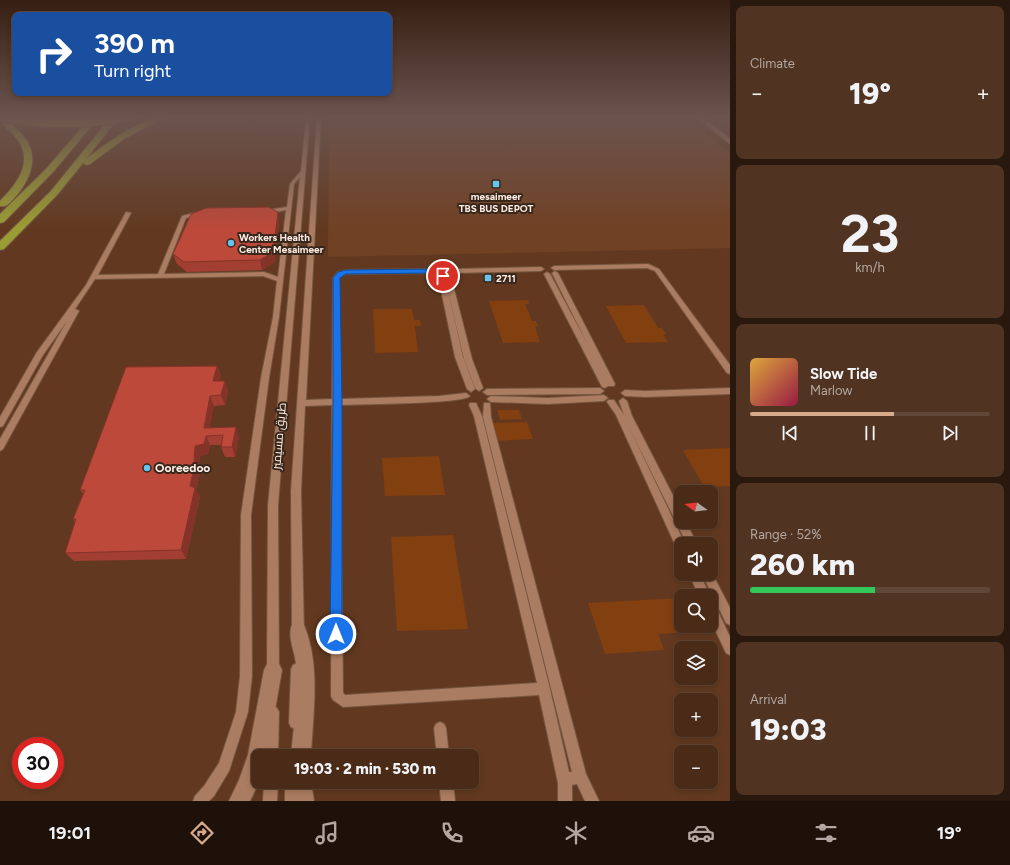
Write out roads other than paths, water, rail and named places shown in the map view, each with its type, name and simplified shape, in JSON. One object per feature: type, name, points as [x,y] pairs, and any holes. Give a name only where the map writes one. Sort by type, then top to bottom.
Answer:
[{"type":"highway","points":[[0,208],[13,198],[52,154]]},
{"type":"highway","points":[[0,220],[64,154]]},
{"type":"highway","points":[[0,235],[63,170],[76,154]]},
{"type":"highway","points":[[54,193],[85,154]]},
{"type":"highway","points":[[0,247],[54,193],[98,154]]},
{"type":"highway","points":[[0,208],[24,179],[28,166],[28,156]]},
{"type":"street","name":"طريق مسيمير","points":[[272,749],[273,505],[304,154]]},
{"type":"street","name":"طريق مسيمير","points":[[293,749],[298,631],[296,492],[316,154]]},
{"type":"street","points":[[200,801],[209,791],[224,766],[242,712],[246,676],[246,515],[265,378],[276,317],[293,182],[302,172]]},
{"type":"street","points":[[261,212],[289,212]]},
{"type":"street","points":[[0,424],[40,354],[89,285],[128,213]]},
{"type":"street","points":[[160,276],[184,218],[194,214],[206,213]]},
{"type":"street","points":[[284,252],[294,264]]},
{"type":"street","points":[[544,689],[343,701],[338,698],[336,690],[337,275],[346,272],[444,273],[549,271],[648,266],[657,270],[730,371]]},
{"type":"street","points":[[93,277],[264,274],[282,267]]},
{"type":"street","points":[[549,271],[677,537]]},
{"type":"street","points":[[444,273],[459,357],[471,389],[486,396],[548,401],[606,392],[621,388],[628,416],[674,508]]},
{"type":"street","points":[[444,273],[468,359],[486,396],[487,417],[580,776],[592,801]]},
{"type":"street","points":[[264,274],[280,280]]},
{"type":"street","points":[[0,447],[87,292],[89,285]]},
{"type":"street","points":[[276,317],[291,298]]},
{"type":"street","points":[[471,389],[467,392],[469,401],[478,416],[544,689],[565,783],[565,801]]},
{"type":"street","points":[[606,392],[624,397],[645,394],[730,391]]},
{"type":"street","points":[[301,402],[423,400],[469,401],[481,406],[486,396]]},
{"type":"street","points":[[711,581],[730,619]]},
{"type":"street","points":[[718,624],[730,649]]},
{"type":"street","points":[[298,631],[302,643],[306,669],[301,749]]},
{"type":"street","points":[[238,801],[245,791],[255,766],[273,670]]},
{"type":"street","points":[[440,728],[442,749]]},
{"type":"street","points":[[563,776],[574,779],[580,776]]},
{"type":"street","points":[[270,801],[271,789]]},
{"type":"street","points":[[292,789],[292,801]]},
{"type":"street","points":[[302,789],[304,801]]},
{"type":"street","points":[[447,789],[448,801]]},
{"type":"place","name":"mesaimeer TBS BUS DEPOT","points":[[496,184]]},
{"type":"place","name":"Workers Health Center Mesaimeer","points":[[231,243]]},
{"type":"place","name":"2711","points":[[488,278]]},
{"type":"place","name":"Ooreedoo","points":[[147,468]]}]
